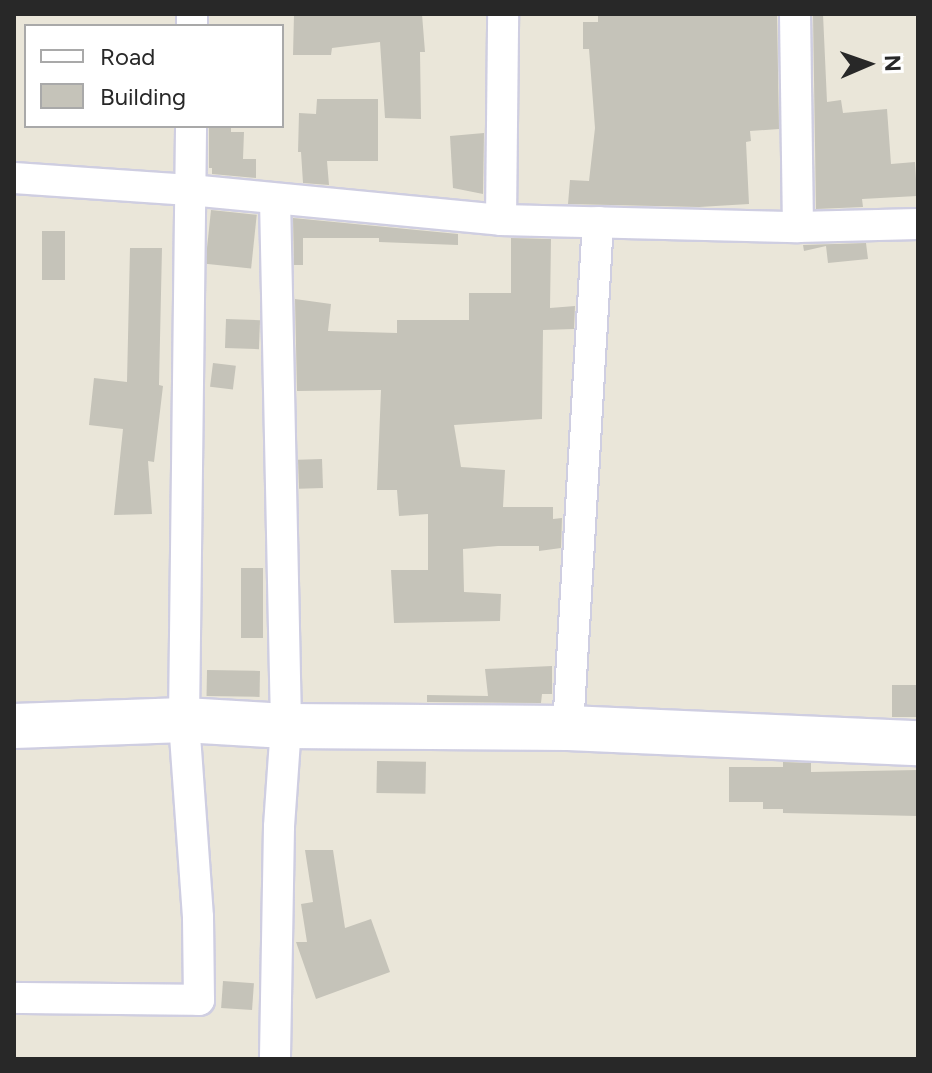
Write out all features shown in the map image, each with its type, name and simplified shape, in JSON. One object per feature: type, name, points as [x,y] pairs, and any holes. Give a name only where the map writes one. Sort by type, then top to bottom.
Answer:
[{"type":"street","points":[[501,220],[503,14]]},
{"type":"street","points":[[795,14],[798,227]]},
{"type":"street","points":[[14,998],[199,1000],[198,917],[184,720],[191,128]]},
{"type":"street","points":[[14,178],[190,190],[501,220],[798,227],[918,224]]},
{"type":"street","points":[[275,199],[286,726],[279,827],[275,1059]]},
{"type":"street","points":[[568,728],[598,222]]},
{"type":"street","points":[[14,726],[184,720],[286,726],[568,728],[918,743]]},
{"type":"building","points":[[294,14],[422,14],[425,52],[420,52],[421,119],[385,118],[380,42],[332,48],[331,55],[293,55]]},
{"type":"building","points":[[598,14],[777,14],[779,129],[750,131],[751,141],[746,142],[749,204],[699,207],[568,204],[570,180],[589,181],[595,128],[589,49],[583,49],[583,22],[598,22]]},
{"type":"building","points":[[813,14],[823,14],[827,102],[841,100],[843,113],[887,109],[891,164],[915,162],[917,196],[862,199],[863,207],[816,209]]},
{"type":"building","points":[[317,99],[378,99],[378,161],[327,161],[329,185],[303,183],[301,152],[298,152],[299,113],[316,114]]},
{"type":"building","points":[[209,128],[231,128],[231,132],[244,132],[243,159],[256,159],[256,178],[212,174],[212,168],[209,168]]},
{"type":"building","points":[[484,133],[483,194],[453,188],[450,136]]},
{"type":"building","points":[[211,210],[257,215],[251,269],[205,264]]},
{"type":"building","points":[[293,218],[458,234],[458,245],[379,242],[379,238],[303,238],[303,265],[294,265]]},
{"type":"building","points":[[42,231],[65,231],[65,280],[42,280]]},
{"type":"building","points":[[511,238],[551,239],[550,308],[575,306],[574,329],[543,330],[542,419],[454,425],[461,467],[505,470],[503,507],[553,507],[553,519],[562,518],[561,548],[539,551],[539,546],[463,549],[464,592],[501,594],[500,621],[394,623],[391,570],[428,570],[428,514],[399,516],[397,490],[377,490],[381,390],[297,391],[295,299],[331,304],[328,331],[397,333],[397,320],[469,320],[469,293],[511,293]]},
{"type":"building","points":[[866,243],[868,259],[828,263],[826,246],[804,251],[803,245]]},
{"type":"building","points":[[130,248],[162,248],[159,385],[163,386],[154,462],[148,461],[152,514],[114,515],[123,429],[89,425],[94,378],[127,382]]},
{"type":"building","points":[[226,319],[260,320],[259,349],[225,348]]},
{"type":"building","points":[[213,363],[236,366],[233,390],[210,387]]},
{"type":"building","points":[[322,459],[323,488],[299,489],[298,460]]},
{"type":"building","points":[[241,568],[263,568],[263,638],[241,638]]},
{"type":"building","points":[[552,666],[552,694],[542,694],[541,703],[427,702],[427,695],[488,696],[485,669]]},
{"type":"building","points":[[207,670],[260,671],[260,697],[207,696]]},
{"type":"building","points":[[892,685],[918,685],[918,717],[892,717]]},
{"type":"building","points":[[377,761],[426,762],[425,794],[376,793]]},
{"type":"building","points":[[783,762],[811,763],[811,772],[918,770],[918,816],[783,813],[783,809],[763,809],[763,802],[729,802],[729,767],[783,767]]},
{"type":"building","points":[[305,850],[333,850],[345,928],[371,919],[390,972],[316,999],[296,942],[307,942],[301,904],[313,902]]},
{"type":"building","points":[[223,981],[254,983],[252,1010],[221,1008]]}]
